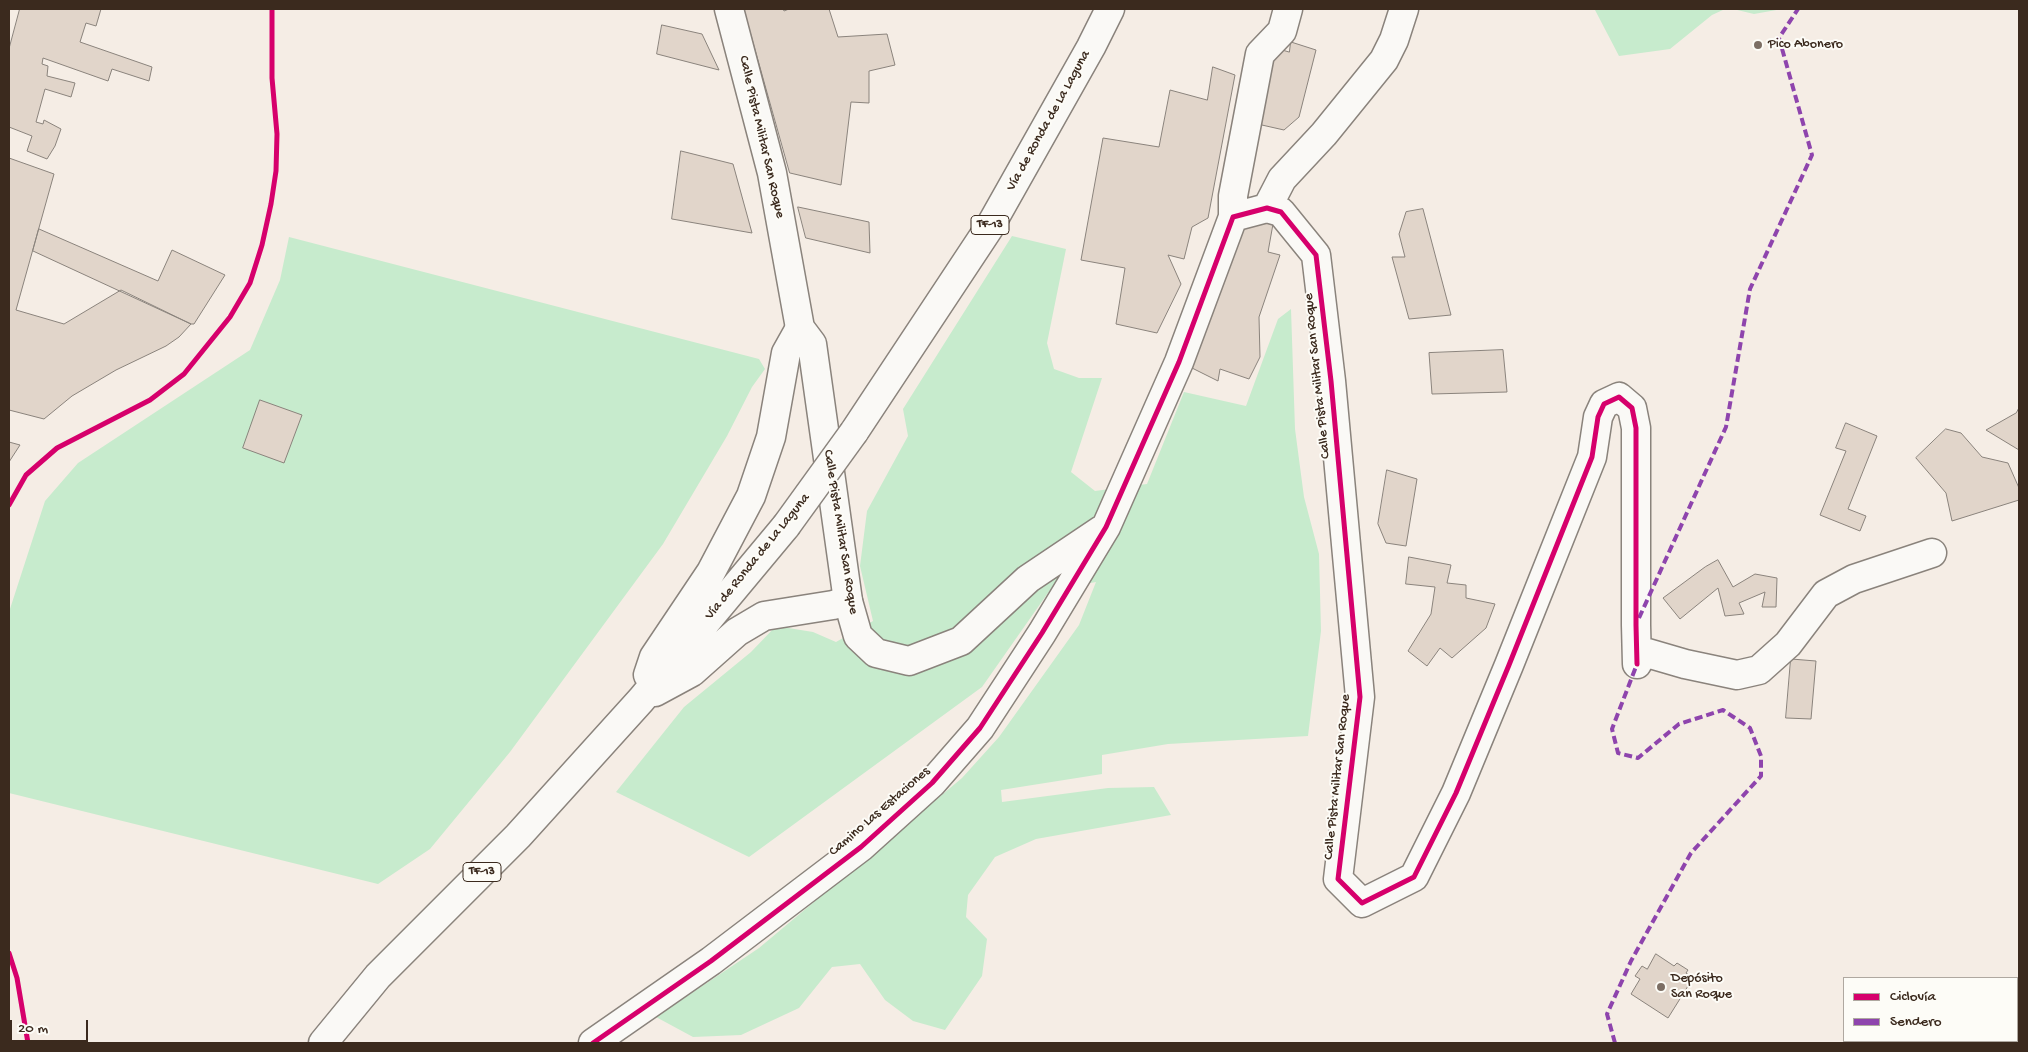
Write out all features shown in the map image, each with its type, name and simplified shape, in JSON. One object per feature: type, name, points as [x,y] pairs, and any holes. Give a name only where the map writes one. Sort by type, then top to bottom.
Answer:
[{"type":"street","name":"Calle Pista Militar San Roque","points":[[729,9],[772,173],[800,328],[812,344],[848,601],[858,636],[876,653],[909,661],[961,641],[1028,578],[1106,527]]},
{"type":"street","name":"Vía de Ronda de La Laguna","points":[[323,1043],[378,976],[518,836],[641,700],[786,526],[854,432],[989,228],[1091,47],[1110,9]]},
{"type":"street","points":[[1106,527],[1179,362],[1233,217],[1233,196],[1260,54],[1282,31],[1288,9]]},
{"type":"street","points":[[1233,217],[1267,208],[1282,179],[1324,134],[1384,60],[1394,40],[1404,9]]},
{"type":"street","name":"Calle Pista Militar San Roque","points":[[1267,208],[1281,212],[1316,255],[1331,381],[1360,697],[1338,879],[1362,903],[1414,877],[1456,793],[1592,457],[1598,417],[1604,404],[1619,397],[1632,408],[1636,428],[1637,657],[1685,664],[1737,675],[1759,670],[1788,644],[1826,594],[1854,579],[1932,553]]},
{"type":"street","points":[[641,700],[654,657],[712,572],[751,496],[771,437],[786,353],[800,328]]},
{"type":"street","name":"Camino Las Estaciones","points":[[593,1043],[711,961],[861,847],[932,784],[980,728],[1042,633],[1106,527]]},
{"type":"street","points":[[641,700],[692,672],[737,632],[764,616],[848,601]]},
{"type":"green space","points":[[1586,9],[1725,9],[1712,15],[1670,49],[1619,56],[1595,10]]},
{"type":"green space","points":[[1733,9],[1782,9],[1754,14]]},
{"type":"green space","points":[[1012,236],[1066,249],[1047,343],[1054,369],[1079,378],[1102,378],[1071,472],[1095,491],[1147,484],[1184,392],[1246,406],[1278,319],[1291,309],[1295,429],[1304,497],[1319,554],[1321,631],[1308,736],[1168,744],[1102,755],[1102,774],[1001,790],[1002,802],[1108,788],[1154,787],[1171,815],[1036,839],[995,857],[968,895],[966,917],[987,939],[982,976],[945,1030],[913,1021],[885,1000],[860,964],[832,967],[799,1008],[741,1035],[693,1037],[656,1017],[759,948],[962,778],[999,737],[1079,625],[1096,582],[1050,590],[982,687],[749,857],[616,792],[684,707],[751,652],[776,626],[813,632],[836,642],[873,621],[860,566],[867,511],[908,436],[903,409]]},
{"type":"green space","points":[[289,237],[759,359],[765,369],[752,387],[727,436],[663,544],[510,752],[430,849],[378,884],[9,793],[9,612],[45,501],[78,463],[250,350],[280,280]]},
{"type":"building","points":[[20,9],[101,9],[96,26],[86,23],[80,42],[152,67],[149,81],[112,69],[108,81],[43,58],[42,64],[48,66],[47,76],[75,83],[71,97],[45,89],[36,122],[43,124],[44,120],[61,129],[55,146],[47,159],[27,151],[32,136],[9,127],[9,49]]},
{"type":"building","points":[[744,9],[783,9],[784,11],[789,9],[829,9],[838,37],[887,34],[895,65],[869,71],[869,103],[851,102],[841,185],[790,173]]},
{"type":"building","points":[[662,25],[702,34],[719,70],[657,54]]},
{"type":"building","points":[[1291,42],[1316,50],[1299,117],[1284,130],[1253,123],[1272,47],[1289,52]]},
{"type":"building","points":[[1213,67],[1235,75],[1208,218],[1192,227],[1184,259],[1168,255],[1181,284],[1157,333],[1116,324],[1125,268],[1081,260],[1103,138],[1159,147],[1170,90],[1207,100]]},
{"type":"building","points":[[681,151],[733,164],[752,233],[672,219]]},
{"type":"building","points":[[9,158],[54,174],[16,310],[64,324],[121,290],[191,324],[179,337],[166,346],[116,370],[72,396],[44,419],[9,410]]},
{"type":"building","points":[[798,207],[869,222],[870,253],[806,238]]},
{"type":"building","points":[[1423,209],[1451,315],[1409,319],[1392,257],[1405,257],[1399,234],[1406,212]]},
{"type":"building","points":[[1260,219],[1273,224],[1268,252],[1280,255],[1259,317],[1260,357],[1249,379],[1220,369],[1218,381],[1186,365],[1241,223]]},
{"type":"building","points":[[39,229],[158,281],[172,250],[225,275],[194,324],[191,324],[33,251]]},
{"type":"building","points":[[1503,350],[1507,392],[1432,394],[1429,353]]},
{"type":"building","points":[[260,400],[302,415],[284,463],[243,448]]},
{"type":"building","points":[[2019,408],[2019,450],[1986,430],[2016,413]]},
{"type":"building","points":[[1846,423],[1877,436],[1848,509],[1866,516],[1860,531],[1820,515],[1846,451],[1836,448]]},
{"type":"building","points":[[1946,429],[1961,433],[1982,457],[2008,463],[2019,488],[2019,500],[1952,521],[1946,493],[1916,458]]},
{"type":"building","points":[[9,442],[20,445],[9,462]]},
{"type":"building","points":[[1387,470],[1417,479],[1406,546],[1386,543],[1378,524]]},
{"type":"building","points":[[1409,557],[1451,565],[1447,583],[1466,585],[1466,598],[1495,604],[1486,628],[1452,658],[1440,648],[1427,666],[1408,651],[1431,614],[1435,587],[1406,584]]},
{"type":"building","points":[[1718,560],[1733,587],[1755,574],[1777,578],[1776,607],[1762,607],[1765,592],[1739,603],[1744,614],[1725,616],[1718,588],[1680,619],[1663,598],[1705,567]]},
{"type":"building","points":[[1791,659],[1816,661],[1811,719],[1786,718]]},
{"type":"building","name":"Depósito San Roque","points":[[1656,954],[1674,966],[1677,963],[1688,970],[1686,973],[1693,978],[1668,1018],[1631,994],[1640,979],[1635,976],[1642,966],[1647,969]]},
{"type":"marked path","points":[[1639,618],[1726,427],[1750,289],[1812,155],[1779,38],[1798,9]]},
{"type":"marked path","points":[[1615,1043],[1607,1014],[1631,961],[1691,853],[1761,776],[1761,756],[1750,728],[1723,710],[1679,724],[1638,758],[1618,753],[1612,729],[1637,664]]},
{"type":"cycle path","points":[[9,505],[26,475],[57,448],[150,400],[184,374],[230,317],[250,283],[262,245],[276,171],[277,134],[272,78],[272,9]]},
{"type":"cycle path","points":[[593,1043],[711,961],[861,847],[932,783],[980,728],[1042,633],[1106,527],[1179,362],[1233,217],[1267,208],[1281,212],[1316,255],[1331,381],[1360,697],[1338,879],[1362,903],[1414,877],[1456,793],[1509,665],[1592,457],[1598,417],[1604,404],[1619,397],[1632,408],[1636,428],[1637,664]]},
{"type":"cycle path","points":[[9,953],[17,978],[28,1043]]},
{"type":"place","name":"Pico Abonero","points":[[1758,45]]},
{"type":"place","name":"Depósito San Roque","points":[[1661,987]]}]
